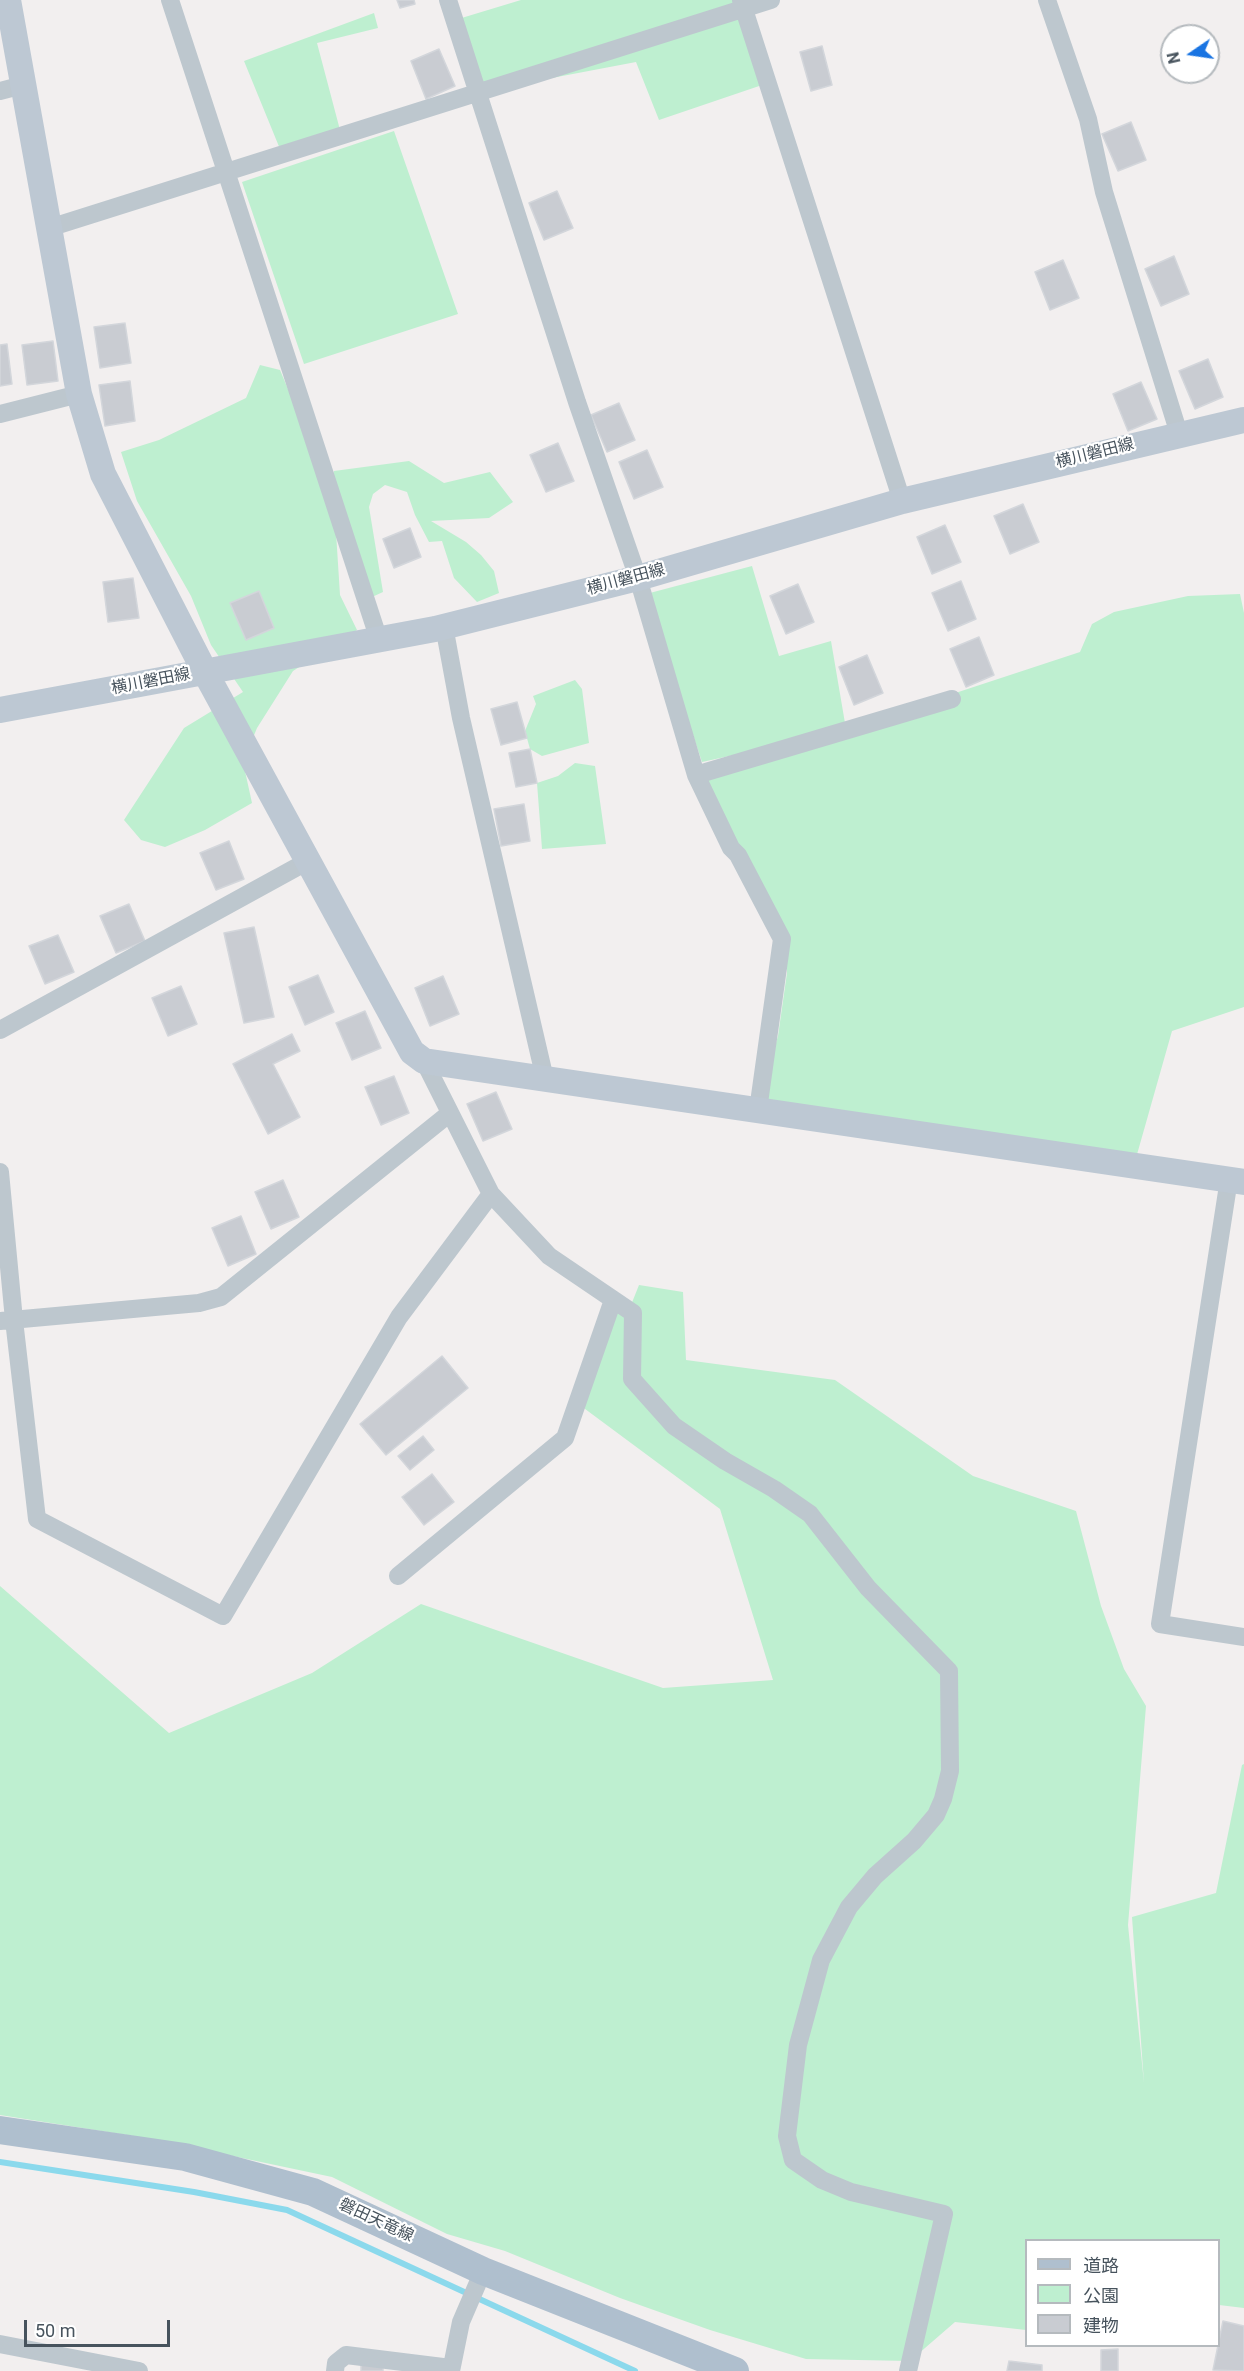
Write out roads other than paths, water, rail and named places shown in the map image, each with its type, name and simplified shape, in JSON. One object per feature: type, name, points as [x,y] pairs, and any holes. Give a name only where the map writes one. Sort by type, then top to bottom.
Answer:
[{"type":"main road","name":"磐田天竜線","points":[[0,2130],[185,2157],[313,2192],[483,2271],[735,2371]]},
{"type":"street","points":[[8,0],[12,88],[49,228],[79,394],[103,474],[205,672],[412,1052],[424,1061],[491,1194],[549,1256],[633,1313],[632,1378],[674,1426],[810,1514],[868,1588],[949,1671],[950,1771],[943,1799],[936,1815],[914,1841],[875,1876],[849,1907],[821,1960],[798,2045],[787,2136],[793,2160],[822,2180],[851,2192],[944,2214],[908,2371]]},
{"type":"street","points":[[170,0],[380,640]]},
{"type":"street","points":[[448,0],[577,402],[638,578],[696,775],[731,848],[738,855],[782,939],[758,1110]]},
{"type":"street","points":[[49,228],[478,92],[742,4],[771,0]]},
{"type":"street","points":[[1047,0],[1088,119],[1104,192],[1179,434]]},
{"type":"street","points":[[742,4],[902,501]]},
{"type":"street","points":[[0,414],[79,394]]},
{"type":"street","name":"横川磐田線","points":[[0,710],[380,640],[444,626],[638,578],[902,501],[1244,420]]},
{"type":"street","points":[[444,626],[461,717],[545,1079]]},
{"type":"street","points":[[696,775],[952,699]]},
{"type":"street","points":[[0,1030],[308,861]]},
{"type":"street","points":[[424,1061],[1236,1181],[1160,1624],[1244,1636]]},
{"type":"street","points":[[7,1320],[199,1304],[221,1298],[450,1113]]},
{"type":"street","points":[[0,1172],[7,1320],[37,1519],[223,1616],[399,1317],[491,1194]]},
{"type":"street","points":[[398,1576],[565,1437],[613,1300]]},
{"type":"street","points":[[335,2371],[336,2363],[346,2355],[451,2369],[461,2322],[483,2271]]},
{"type":"street","points":[[0,2344],[139,2371]]},
{"type":"waterway","points":[[0,2162],[194,2192],[287,2210],[635,2371]]}]
